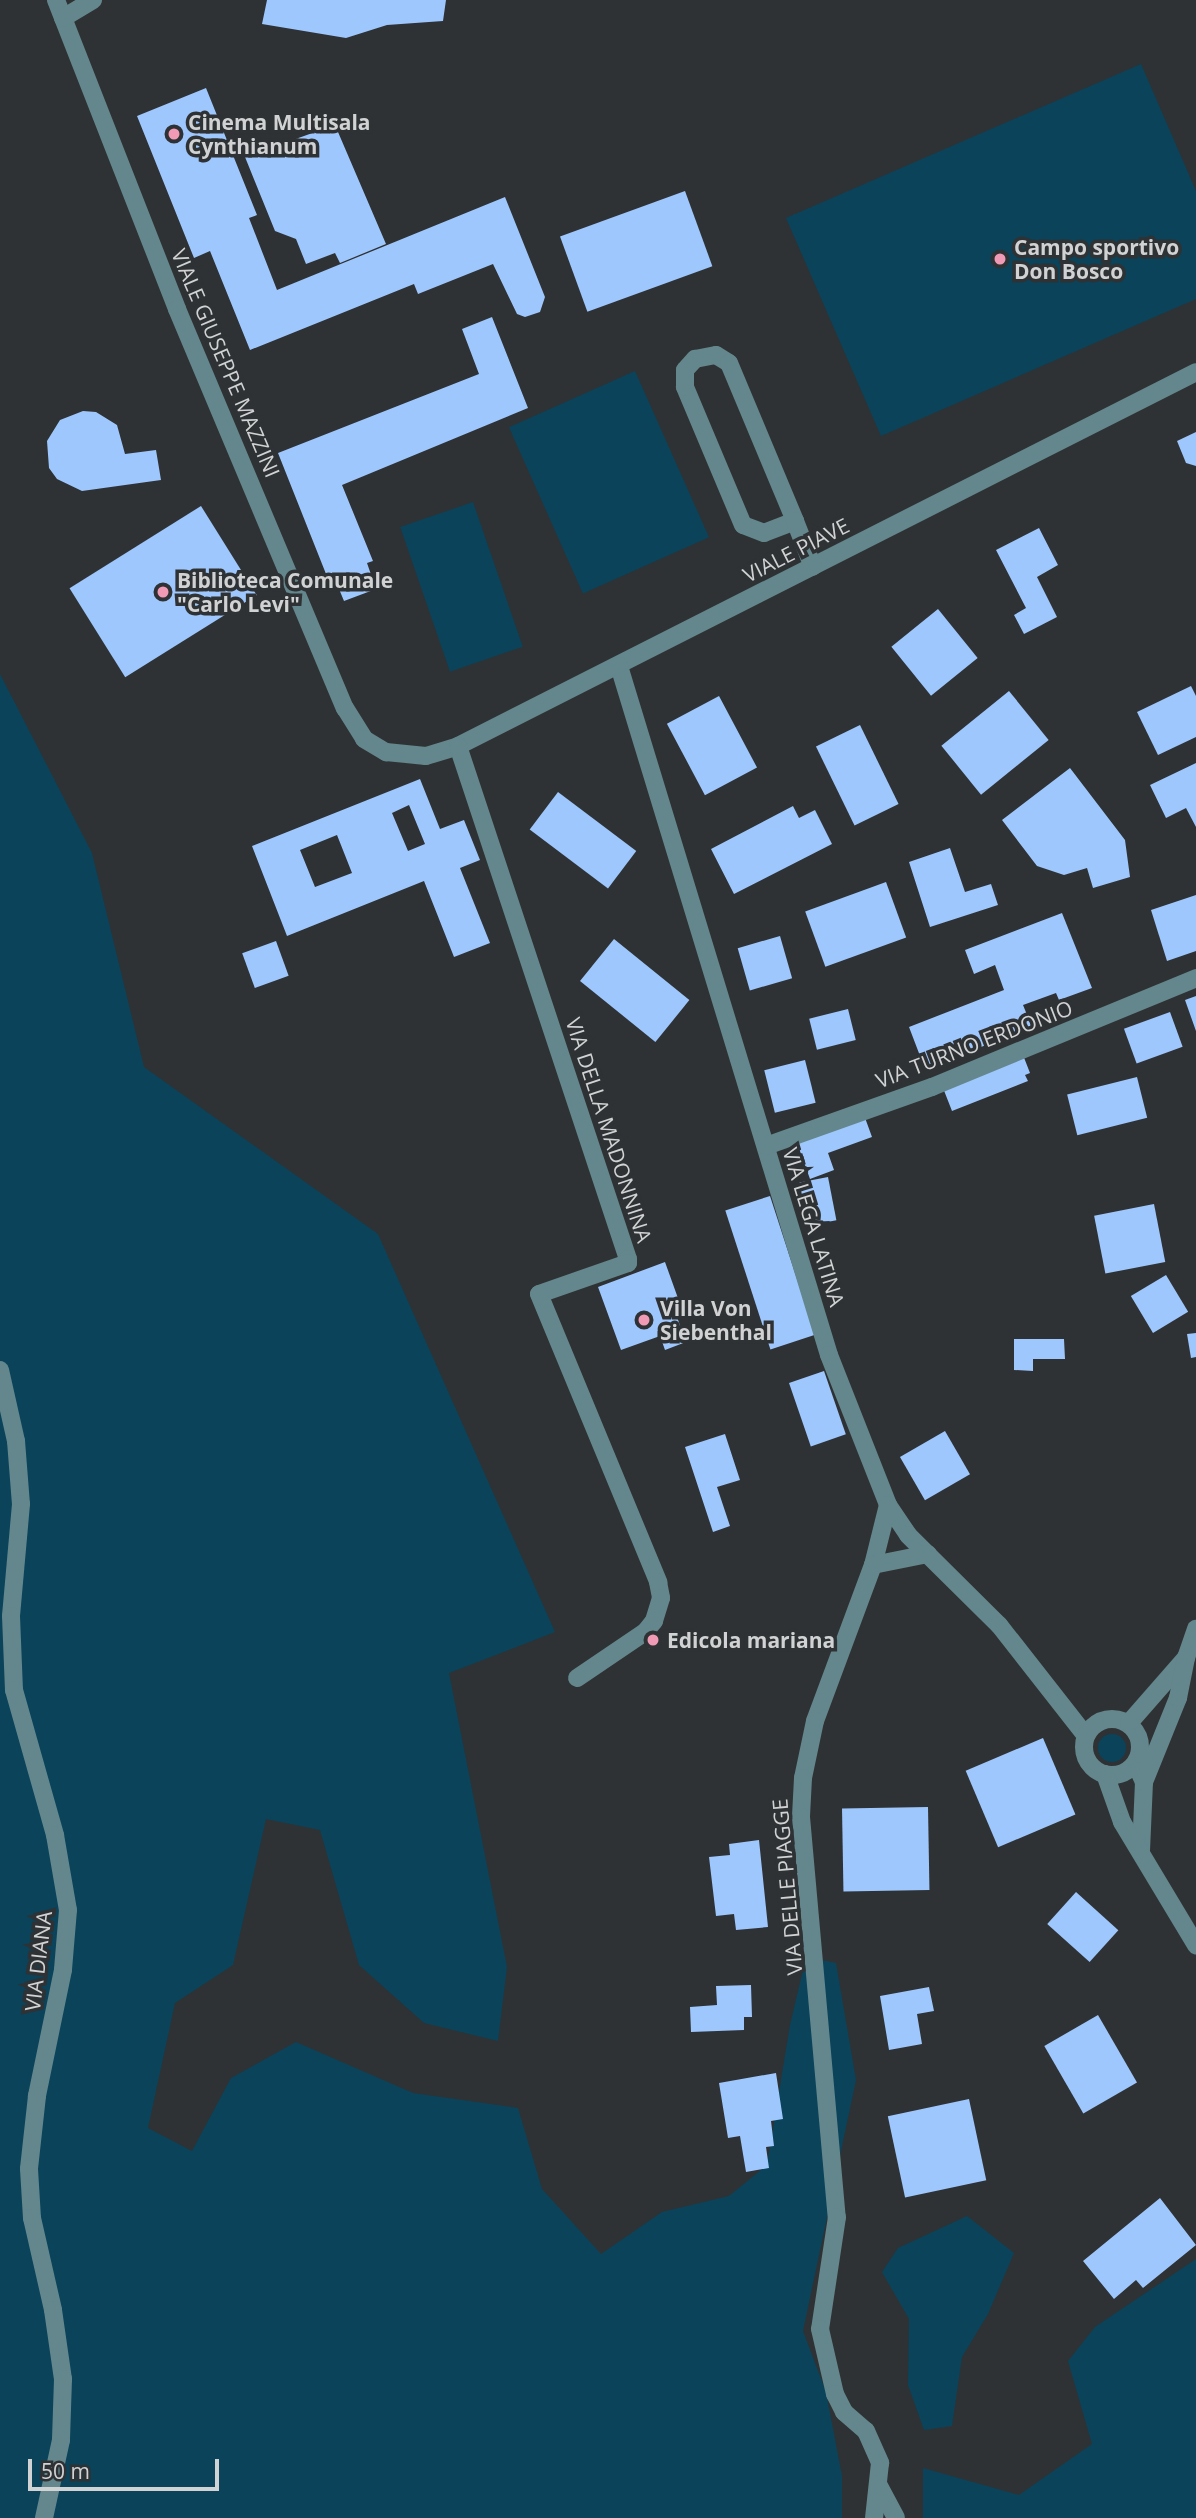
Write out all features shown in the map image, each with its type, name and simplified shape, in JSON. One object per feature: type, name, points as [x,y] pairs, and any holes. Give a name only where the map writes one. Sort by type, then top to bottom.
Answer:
[{"type":"street","name":"VIALE GIUSEPPE MAZZINI","points":[[56,0],[177,309],[345,708],[364,739],[386,752],[412,757]]},
{"type":"street","points":[[63,18],[93,0]]},
{"type":"street","points":[[795,521],[764,533],[743,525],[685,387],[685,370],[695,359],[716,355],[729,363],[795,521],[813,567]]},
{"type":"street","name":"VIALE PIAVE","points":[[412,757],[457,746],[1196,372]]},
{"type":"street","name":"VIA LEGA LATINA","points":[[619,666],[829,1355],[888,1505],[904,1531],[999,1625],[1086,1736]]},
{"type":"street","name":"VIA DELLA MADONNINA","points":[[457,746],[628,1259],[628,1263],[539,1294],[658,1582],[660,1606],[650,1626],[618,1654],[577,1678]]},
{"type":"street","name":"VIA TURNO ERDONIO","points":[[766,1146],[932,1087],[1196,978]]},
{"type":"street","name":"VIA DIANA","points":[[0,1370],[16,1441],[21,1504],[11,1616],[14,1690],[55,1835],[68,1910],[64,1970],[36,2106],[29,2177],[32,2218],[58,2334],[63,2390],[61,2441],[44,2518]]},
{"type":"street","name":"VIA DELLE PIAGGE","points":[[878,2484],[880,2463],[866,2431],[845,2412],[824,2355],[820,2329],[836,2217],[801,1796],[815,1721],[873,1565],[888,1505]]},
{"type":"street","points":[[873,1565],[928,1554]]},
{"type":"street","points":[[1144,1782],[1178,1698],[1186,1658],[1196,1629]]},
{"type":"street","points":[[1129,1723],[1186,1658]]},
{"type":"street","points":[[1141,1850],[1144,1782],[1138,1757],[1139,1737],[1129,1723],[1104,1719],[1086,1736],[1089,1763],[1105,1774],[1117,1810],[1196,1945]]},
{"type":"street","points":[[1105,1774],[1122,1773],[1162,1738]]},
{"type":"street","points":[[874,2518],[878,2484]]},
{"type":"street","points":[[878,2484],[896,2518]]},
{"type":"shaded area","name":"Campo sportivo Don Bosco","points":[[1141,64],[1196,191],[1196,299],[881,436],[786,218]]},
{"type":"shaded area","points":[[635,371],[709,537],[583,593],[509,427]]},
{"type":"shaded area","points":[[473,502],[523,647],[450,672],[400,527]]},
{"type":"shaded area","points":[[0,674],[92,853],[144,1067],[378,1234],[555,1632],[449,1673],[507,1967],[498,2041],[424,2023],[359,1965],[320,1830],[266,1819],[233,1965],[175,2003],[148,2128],[192,2151],[231,2078],[296,2042],[413,2093],[518,2108],[542,2189],[601,2254],[662,2212],[729,2196],[767,2165],[790,2025],[806,1957],[836,1963],[856,2080],[803,2331],[826,2392],[842,2476],[842,2518],[0,2518]]},
{"type":"shaded area","points":[[1112,1734],[1122,1738],[1126,1748],[1122,1758],[1112,1762],[1102,1758],[1098,1748],[1102,1738]]},
{"type":"shaded area","points":[[967,2216],[1014,2253],[988,2314],[962,2357],[952,2426],[924,2430],[908,2385],[909,2319],[882,2272],[898,2248]]},
{"type":"shaded area","points":[[1196,2259],[1196,2518],[923,2518],[923,2468],[1019,2495],[1092,2444],[1068,2361],[1095,2327]]},
{"type":"building","points":[[267,0],[446,0],[443,21],[387,25],[346,38],[262,24]]},
{"type":"building","points":[[206,88],[257,215],[249,218],[277,290],[505,197],[545,297],[540,312],[525,317],[517,314],[493,264],[418,294],[414,284],[250,350],[210,251],[194,258],[137,116]]},
{"type":"building","points":[[335,125],[386,244],[340,263],[335,253],[306,264],[296,239],[275,231],[245,157]]},
{"type":"building","points":[[685,191],[712,266],[587,312],[560,236]]},
{"type":"building","points":[[492,317],[528,408],[342,485],[373,561],[367,563],[376,589],[344,601],[334,577],[328,579],[278,453],[479,374],[462,329]]},
{"type":"building","points":[[83,411],[96,412],[117,425],[125,454],[156,450],[161,480],[82,491],[57,479],[49,468],[47,441],[60,420]]},
{"type":"building","points":[[1196,432],[1196,466],[1186,463],[1177,441]]},
{"type":"building","name":"Biblioteca Comunale \"Carlo Levi\"","points":[[201,506],[257,595],[125,677],[70,588]]},
{"type":"building","points":[[1039,528],[1058,565],[1037,577],[1057,617],[1024,634],[1014,615],[1026,608],[996,550]]},
{"type":"building","points":[[938,609],[978,658],[931,696],[891,647]]},
{"type":"building","points":[[1191,686],[1196,696],[1196,737],[1158,755],[1137,712]]},
{"type":"building","points":[[1009,691],[1049,740],[981,795],[941,746]]},
{"type":"building","points":[[719,696],[757,768],[705,795],[667,724]]},
{"type":"building","points":[[860,725],[899,804],[855,826],[816,746]]},
{"type":"building","points":[[1196,763],[1196,827],[1186,808],[1166,818],[1150,785]]},
{"type":"building","points":[[1070,768],[1125,840],[1130,877],[1093,888],[1087,868],[1064,875],[1037,866],[1002,820]]},
{"type":"building","points":[[420,779],[440,829],[464,820],[480,860],[460,868],[490,943],[454,957],[424,881],[287,936],[252,846]],"holes":[[[409,805],[425,844],[408,851],[392,813]],[[337,835],[352,873],[315,887],[300,850]]]},
{"type":"building","points":[[558,792],[636,851],[608,889],[530,830]]},
{"type":"building","points":[[793,806],[799,818],[815,810],[832,844],[734,894],[711,849]]},
{"type":"building","points":[[950,848],[965,892],[991,884],[998,905],[930,927],[909,862]]},
{"type":"building","points":[[886,882],[906,937],[825,967],[805,911]]},
{"type":"building","points":[[1196,895],[1196,951],[1167,961],[1151,910]]},
{"type":"building","points":[[1062,913],[1092,988],[1059,1000],[1056,993],[1023,1005],[1032,1027],[925,1069],[909,1027],[1004,990],[995,965],[974,974],[965,950]]},
{"type":"building","points":[[780,936],[792,978],[750,990],[738,948]]},
{"type":"building","points":[[614,939],[689,1000],[655,1042],[580,981]]},
{"type":"building","points":[[276,941],[289,976],[255,988],[242,953]]},
{"type":"building","points":[[1196,996],[1196,1031],[1185,1000]]},
{"type":"building","points":[[848,1009],[856,1040],[817,1050],[809,1019]]},
{"type":"building","points":[[1170,1012],[1183,1047],[1137,1064],[1124,1029]]},
{"type":"building","points":[[1023,1055],[1030,1073],[1025,1075],[1028,1081],[952,1111],[943,1088]]},
{"type":"building","points":[[805,1060],[816,1103],[775,1113],[764,1070]]},
{"type":"building","points":[[1137,1077],[1147,1118],[1077,1135],[1067,1094]]},
{"type":"building","points":[[864,1115],[872,1137],[828,1153],[834,1170],[810,1179],[796,1140]]},
{"type":"building","points":[[828,1177],[836,1220],[808,1226],[800,1183]]},
{"type":"building","points":[[770,1196],[815,1335],[770,1349],[725,1211]]},
{"type":"building","points":[[1154,1204],[1165,1262],[1105,1274],[1094,1216]]},
{"type":"building","name":"Villa Von Siebenthal","points":[[665,1262],[679,1301],[672,1303],[686,1342],[665,1350],[660,1336],[621,1350],[598,1287]]},
{"type":"building","points":[[1166,1275],[1188,1312],[1153,1333],[1131,1296]]},
{"type":"building","points":[[1196,1333],[1196,1357],[1191,1358],[1187,1334]]},
{"type":"building","points":[[1014,1339],[1064,1339],[1065,1359],[1033,1359],[1033,1371],[1014,1370]]},
{"type":"building","points":[[824,1371],[846,1434],[811,1446],[789,1383]]},
{"type":"building","points":[[945,1431],[970,1474],[925,1500],[900,1457]]},
{"type":"building","points":[[725,1434],[740,1480],[717,1487],[730,1526],[713,1532],[685,1447]]},
{"type":"building","name":"Edicola mariana","points":[[656,1631],[662,1641],[649,1649],[643,1639]]},
{"type":"building","points":[[1043,1738],[1075,1814],[998,1847],[966,1771]]},
{"type":"building","points":[[928,1807],[929,1890],[843,1891],[842,1809]]},
{"type":"building","points":[[759,1840],[768,1927],[736,1930],[734,1914],[716,1916],[709,1857],[730,1855],[729,1844]]},
{"type":"building","points":[[1076,1892],[1118,1930],[1090,1962],[1047,1924]]},
{"type":"building","points":[[751,1985],[752,2017],[744,2017],[744,2030],[691,2032],[690,2007],[717,2005],[716,1986]]},
{"type":"building","points":[[929,1987],[934,2011],[917,2014],[922,2044],[889,2050],[880,1996]]},
{"type":"building","points":[[1098,2015],[1137,2083],[1083,2114],[1044,2046]]},
{"type":"building","points":[[776,2073],[783,2119],[771,2121],[774,2146],[766,2147],[769,2168],[746,2172],[740,2136],[728,2138],[719,2083]]},
{"type":"building","points":[[969,2099],[986,2180],[905,2197],[888,2116]]},
{"type":"building","points":[[1160,2198],[1196,2245],[1143,2288],[1136,2280],[1114,2299],[1083,2261]]},
{"type":"place","name":"Cinema Multisala Cynthianum","points":[[174,134]]},
{"type":"place","name":"Campo sportivo Don Bosco","points":[[1000,259]]},
{"type":"place","name":"Biblioteca Comunale \"Carlo Levi\"","points":[[163,592]]},
{"type":"place","name":"Villa Von Siebenthal","points":[[644,1320]]},
{"type":"place","name":"Edicola mariana","points":[[653,1640]]}]
